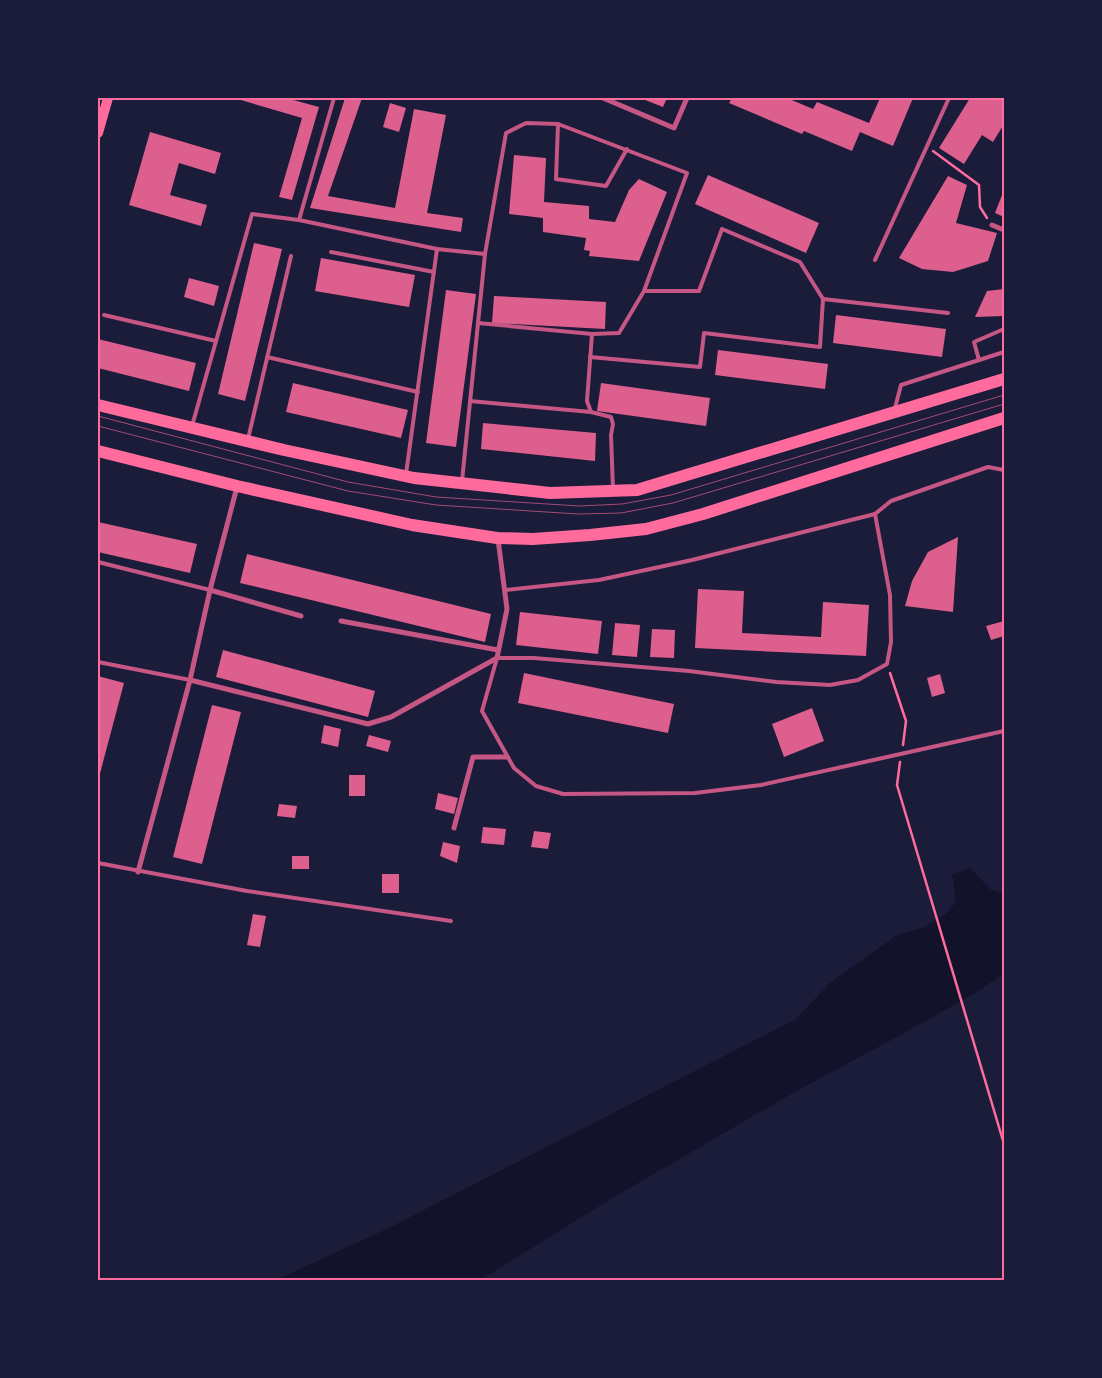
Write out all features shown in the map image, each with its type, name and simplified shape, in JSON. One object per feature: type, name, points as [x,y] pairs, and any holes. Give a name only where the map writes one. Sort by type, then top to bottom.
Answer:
[{"type":"main road","points":[[98,133],[108,98]]},
{"type":"main road","points":[[98,405],[406,476],[550,493],[637,490],[1004,379]]},
{"type":"main road","points":[[98,452],[237,486],[412,525],[498,538],[533,539],[590,536],[646,528],[712,511],[1004,418]]},
{"type":"street","points":[[603,98],[674,128],[687,98]]},
{"type":"street","points":[[992,225],[1004,230]]},
{"type":"street","points":[[138,872],[190,680],[210,590],[237,486]]},
{"type":"street","points":[[190,680],[368,724],[391,717],[497,658],[507,609],[498,538]]},
{"type":"street","points":[[210,590],[302,616]]},
{"type":"street","points":[[341,621],[498,650]]},
{"type":"street","points":[[454,828],[473,757],[507,757]]},
{"type":"lane","points":[[299,220],[334,98]]},
{"type":"lane","points":[[874,260],[949,98]]},
{"type":"lane","points":[[462,483],[470,401],[485,254],[506,133],[526,123],[558,124],[627,149],[687,174],[644,291],[619,333],[592,334],[478,323]]},
{"type":"lane","points":[[558,124],[556,179],[606,186],[627,149]]},
{"type":"lane","points":[[191,427],[252,214],[299,220],[437,249],[485,254]]},
{"type":"lane","points":[[590,357],[700,367],[704,332],[820,347],[823,299],[800,262],[722,229],[699,291],[644,291]]},
{"type":"lane","points":[[406,476],[437,249]]},
{"type":"lane","points":[[331,252],[434,272]]},
{"type":"lane","points":[[248,441],[291,256]]},
{"type":"lane","points":[[823,299],[948,313]]},
{"type":"lane","points":[[104,315],[216,341]]},
{"type":"lane","points":[[979,360],[974,342],[1004,329]]},
{"type":"lane","points":[[591,412],[587,401],[592,334]]},
{"type":"lane","points":[[893,413],[901,385],[1004,352]]},
{"type":"lane","points":[[267,358],[418,392]]},
{"type":"lane","points":[[470,401],[591,412],[611,417],[613,491]]},
{"type":"lane","points":[[505,590],[599,580],[692,560],[875,514],[891,501],[988,467],[1004,470]]},
{"type":"lane","points":[[875,514],[890,595],[891,642],[887,664],[858,680],[830,685],[776,682],[689,671],[534,658],[497,658],[482,711],[507,757],[514,768],[536,786],[563,794],[694,794],[761,784],[1004,730]]},
{"type":"lane","points":[[98,562],[210,590]]},
{"type":"lane","points":[[98,662],[190,680]]},
{"type":"lane","points":[[98,863],[247,892],[451,921]]},
{"type":"path","points":[[927,146],[979,185],[980,206],[992,225]]},
{"type":"path","points":[[887,664],[906,722],[896,785],[1004,1143]]},
{"type":"shaded area","points":[[970,868],[991,890],[1004,894],[1004,973],[977,992],[791,1094],[614,1197],[480,1280],[276,1280],[389,1228],[796,1019],[830,983],[897,935],[925,927],[946,914],[956,902],[952,874]]},
{"type":"building","points":[[234,98],[286,98],[319,107],[292,200],[279,197],[302,118]]},
{"type":"building","points":[[345,98],[362,98],[328,196],[395,208],[414,109],[446,115],[427,213],[463,218],[461,232],[310,208]]},
{"type":"building","points":[[640,98],[667,98],[663,107]]},
{"type":"building","points":[[732,98],[787,98],[813,109],[817,102],[869,123],[880,98],[913,98],[893,146],[860,132],[852,151],[804,131],[802,134],[729,103]]},
{"type":"building","points":[[970,98],[1004,98],[1004,124],[993,142],[982,135],[964,164],[939,148]]},
{"type":"building","points":[[390,103],[406,108],[399,132],[383,127]]},
{"type":"building","points":[[150,132],[221,153],[215,174],[179,163],[170,195],[207,205],[201,226],[129,205]]},
{"type":"building","points":[[514,155],[546,158],[544,202],[589,206],[589,219],[615,222],[629,190],[639,179],[667,192],[639,261],[589,256],[590,251],[584,250],[586,238],[543,232],[543,218],[509,214]]},
{"type":"building","points":[[708,175],[819,223],[806,253],[695,204]]},
{"type":"building","points":[[948,176],[967,185],[956,223],[997,233],[988,261],[953,272],[922,269],[899,258]]},
{"type":"building","points":[[1004,190],[1004,217],[995,213]]},
{"type":"building","points":[[254,243],[282,249],[245,401],[218,394]]},
{"type":"building","points":[[321,258],[415,275],[409,307],[315,291]]},
{"type":"building","points":[[189,278],[219,286],[214,306],[184,297]]},
{"type":"building","points":[[1004,289],[1004,316],[975,317],[987,291]]},
{"type":"building","points":[[446,290],[476,294],[456,447],[426,443]]},
{"type":"building","points":[[494,296],[606,302],[605,329],[492,323]]},
{"type":"building","points":[[836,315],[946,329],[942,357],[833,343]]},
{"type":"building","points":[[98,339],[196,363],[189,391],[98,368]]},
{"type":"building","points":[[718,350],[828,364],[825,389],[715,375]]},
{"type":"building","points":[[293,383],[408,410],[401,438],[286,412]]},
{"type":"building","points":[[601,383],[710,398],[706,426],[597,411]]},
{"type":"building","points":[[483,423],[596,433],[595,461],[481,449]]},
{"type":"building","points":[[98,522],[197,544],[190,573],[98,552]]},
{"type":"building","points":[[958,537],[953,612],[905,606],[912,581],[928,552]]},
{"type":"building","points":[[247,554],[491,614],[485,642],[240,583]]},
{"type":"building","points":[[698,589],[744,591],[742,633],[821,637],[823,602],[869,605],[866,656],[695,648]]},
{"type":"building","points":[[520,612],[602,621],[598,654],[516,645]]},
{"type":"building","points":[[1004,621],[1004,636],[991,640],[986,626]]},
{"type":"building","points":[[615,623],[640,625],[637,657],[612,655]]},
{"type":"building","points":[[652,629],[675,630],[674,658],[650,657]]},
{"type":"building","points":[[223,650],[375,691],[368,717],[216,677]]},
{"type":"building","points":[[524,673],[674,704],[668,733],[518,703]]},
{"type":"building","points":[[940,674],[945,693],[932,697],[927,678]]},
{"type":"building","points":[[98,676],[124,683],[98,781]]},
{"type":"building","points":[[212,705],[241,712],[202,864],[173,857]]},
{"type":"building","points":[[812,708],[824,741],[784,757],[772,724]]},
{"type":"building","points":[[324,725],[341,729],[338,747],[321,743]]},
{"type":"building","points":[[369,735],[391,741],[388,752],[366,746]]},
{"type":"building","points":[[349,775],[365,775],[365,796],[349,796]]},
{"type":"building","points":[[438,793],[458,798],[454,814],[435,809]]},
{"type":"building","points":[[279,804],[297,806],[295,818],[277,816]]},
{"type":"building","points":[[483,827],[506,829],[504,845],[481,843]]},
{"type":"building","points":[[534,831],[551,833],[548,849],[531,847]]},
{"type":"building","points":[[443,842],[460,846],[457,863],[440,856]]},
{"type":"building","points":[[292,856],[309,856],[309,869],[292,869]]},
{"type":"building","points":[[382,874],[399,874],[399,893],[382,893]]},
{"type":"building","points":[[253,914],[266,916],[260,947],[247,945]]},
{"type":"tram line","points":[[98,416],[348,482],[436,497],[579,506],[622,504],[671,495],[1004,395]]},
{"type":"tram line","points":[[98,426],[348,491],[436,505],[578,514],[621,513],[673,503],[1004,404]]}]
